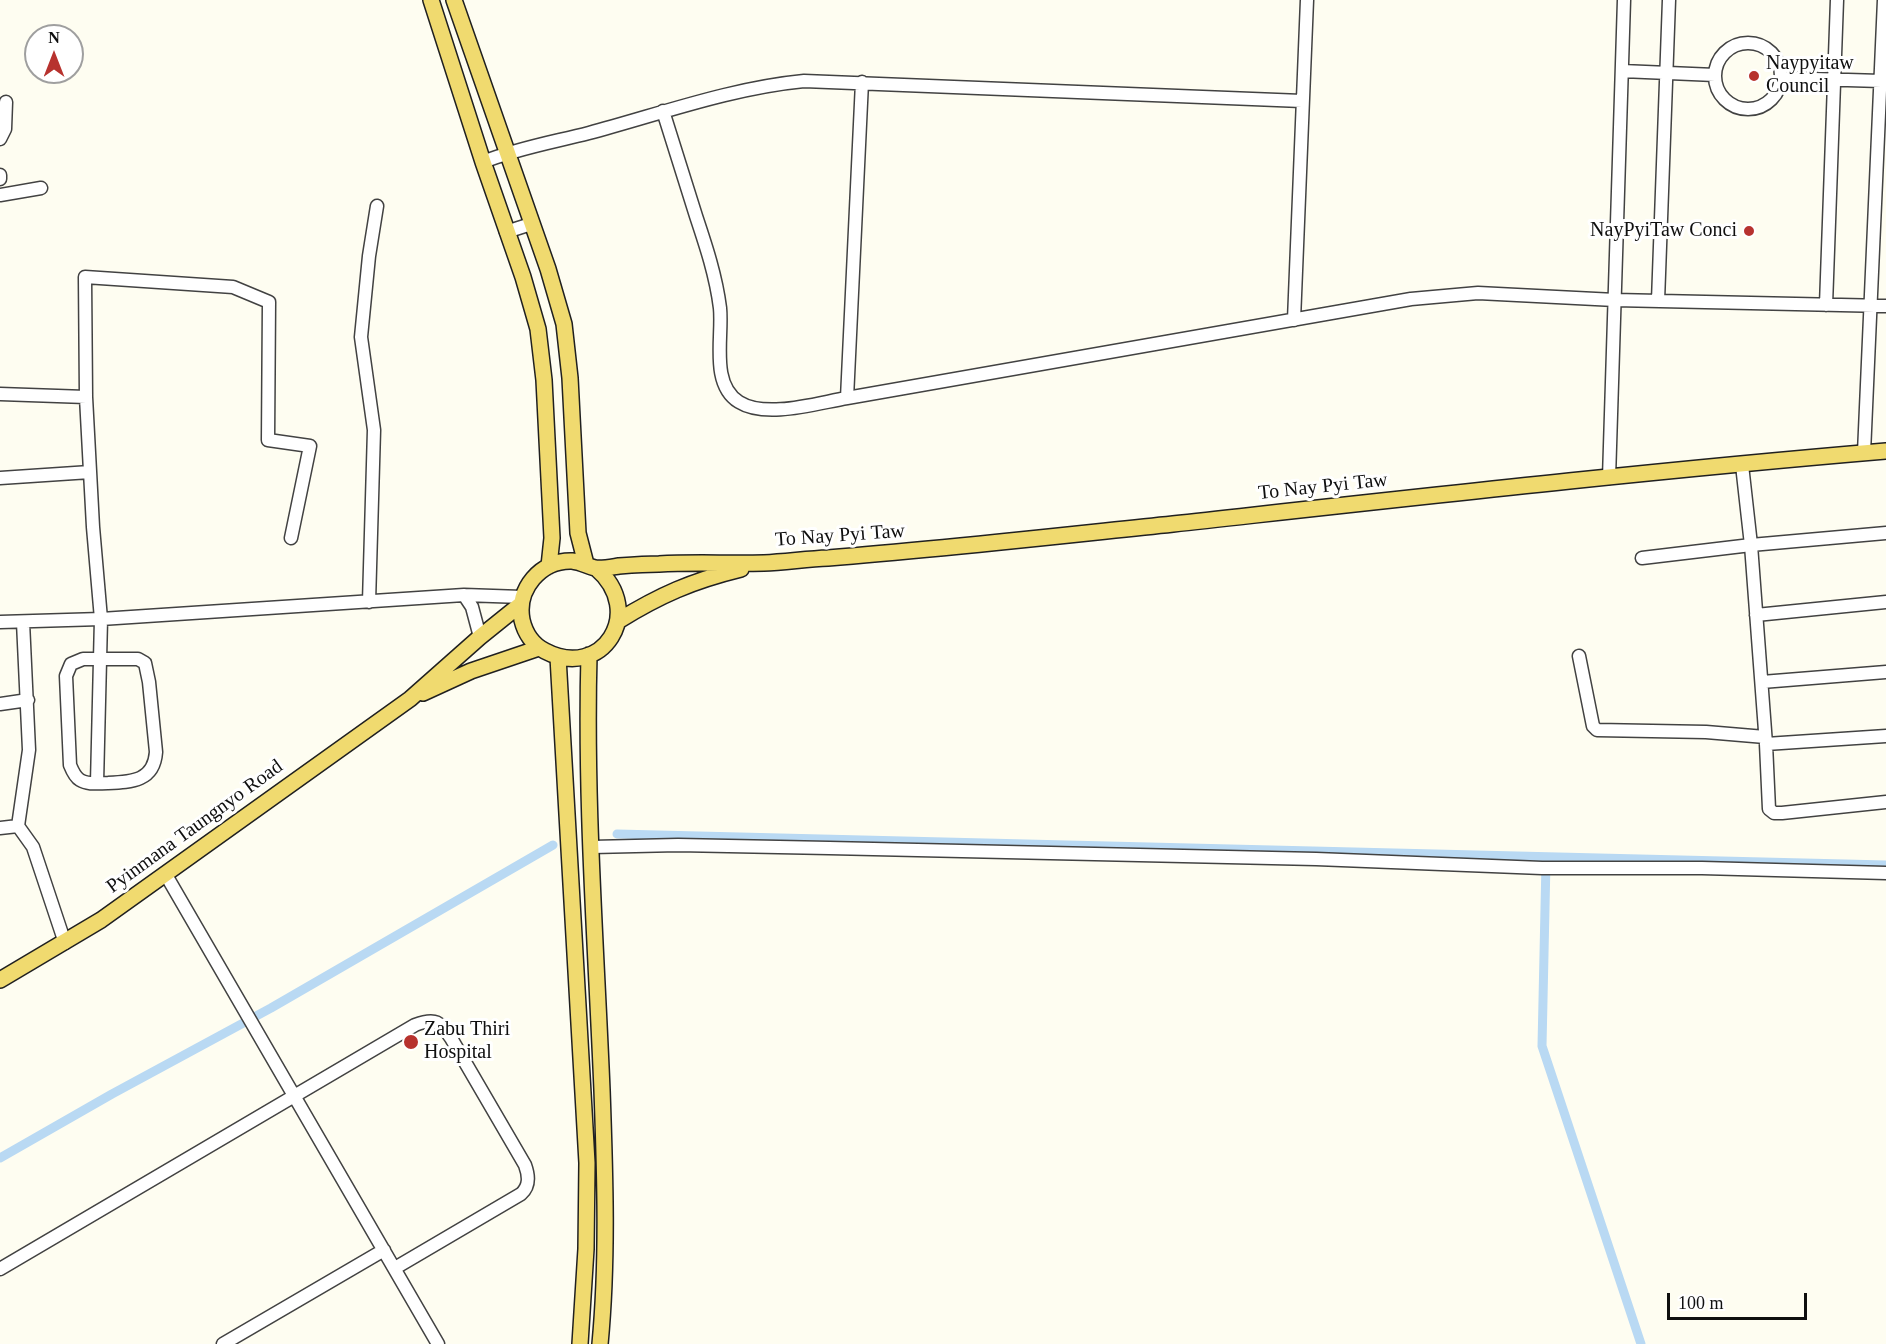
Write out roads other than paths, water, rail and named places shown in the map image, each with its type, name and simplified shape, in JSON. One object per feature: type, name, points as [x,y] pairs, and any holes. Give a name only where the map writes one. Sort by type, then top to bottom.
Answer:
[{"type":"main road","points":[[431,0],[523,277],[538,329],[544,380],[552,538],[549,566]]},
{"type":"main road","points":[[454,0],[548,269],[564,324],[570,378],[578,534],[591,566],[607,578],[615,591],[619,606],[618,621],[608,641],[590,655],[577,658],[558,657],[539,648],[528,636],[522,621],[522,600],[531,580],[549,566],[561,562],[573,561],[591,566],[764,563]]},
{"type":"main road","name":"To Nay Pyi Taw","points":[[764,563],[924,550],[1886,451]]},
{"type":"main road","points":[[618,621],[681,586],[703,578],[764,563]]},
{"type":"main road","points":[[410,699],[522,600]]},
{"type":"main road","points":[[410,699],[471,671],[539,648]]},
{"type":"main road","points":[[590,655],[588,728],[604,1156],[604,1295],[600,1344]]},
{"type":"main road","points":[[558,657],[586,1163],[585,1249],[580,1344]]},
{"type":"main road","name":"Pyinmana Taungnyo Road","points":[[0,980],[65,943],[166,875],[410,699]]},
{"type":"street","points":[[1294,320],[1307,0]]},
{"type":"street","points":[[1609,478],[1624,0]]},
{"type":"street","points":[[1658,301],[1669,0]]},
{"type":"street","points":[[1826,305],[1837,0]]},
{"type":"street","points":[[1864,453],[1882,173],[1881,81],[1884,0]]},
{"type":"street","points":[[1743,44],[1755,44],[1766,48],[1774,56],[1780,66],[1781,78],[1778,90],[1771,100],[1762,106],[1750,109],[1739,108],[1722,96],[1715,75],[1717,65],[1723,55],[1732,48],[1743,44]]},
{"type":"street","points":[[1622,71],[1715,75]]},
{"type":"street","points":[[1781,78],[1881,81]]},
{"type":"street","points":[[483,162],[508,152],[588,133],[663,111],[776,84],[804,81],[1302,101]]},
{"type":"street","points":[[846,398],[862,82]]},
{"type":"street","points":[[0,140],[5,129],[6,102]]},
{"type":"street","points":[[663,111],[715,276],[720,310],[721,365],[728,392],[739,402],[754,409],[771,410],[846,398],[1411,299],[1478,293],[1615,300],[1886,306]]},
{"type":"street","points":[[0,195],[41,188]]},
{"type":"street","points":[[369,602],[374,430],[361,337],[369,256],[377,206]]},
{"type":"street","points":[[507,232],[531,224]]},
{"type":"street","points":[[97,783],[101,619],[86,397],[86,277],[233,287],[269,302],[268,440],[309,446],[291,538]]},
{"type":"street","points":[[0,394],[86,397]]},
{"type":"street","points":[[1742,465],[1751,545],[1766,741],[1767,802],[1770,811],[1782,813],[1886,802]]},
{"type":"street","points":[[0,478],[90,472]]},
{"type":"street","points":[[1642,558],[1751,545],[1886,533]]},
{"type":"street","points":[[464,594],[472,607],[480,637]]},
{"type":"street","points":[[0,622],[101,619],[464,594],[522,600]]},
{"type":"street","points":[[1756,615],[1886,602]]},
{"type":"street","points":[[23,622],[29,750],[18,826],[33,847],[65,943]]},
{"type":"street","points":[[1579,656],[1593,726],[1597,730],[1716,733],[1766,741],[1886,736]]},
{"type":"street","points":[[83,659],[138,659],[145,663],[149,682],[155,761],[151,770],[141,778],[132,781],[97,783],[79,779],[70,765],[66,676],[71,664],[83,659]]},
{"type":"street","points":[[1762,682],[1886,672]]},
{"type":"street","points":[[0,704],[28,700]]},
{"type":"street","points":[[0,828],[18,826]]},
{"type":"street","points":[[592,847],[678,845],[829,848],[1316,859],[1545,868],[1702,868],[1886,873]]},
{"type":"street","points":[[166,875],[438,1344]]},
{"type":"street","points":[[0,1269],[429,1020],[440,1023],[451,1038],[525,1165],[528,1186],[521,1194],[395,1268]]},
{"type":"street","points":[[223,1344],[384,1250]]},
{"type":"waterway","points":[[617,834],[1886,865]]},
{"type":"waterway","points":[[0,1158],[271,1008],[553,845]]},
{"type":"waterway","points":[[1546,862],[1542,1046],[1641,1344]]},
{"type":"place","name":"Naypyitaw Council","points":[[1754,76]]},
{"type":"place","name":"NayPyiTaw Conci","points":[[1749,231]]},
{"type":"place","name":"Zabu Thiri Hospital","points":[[411,1042]]}]
